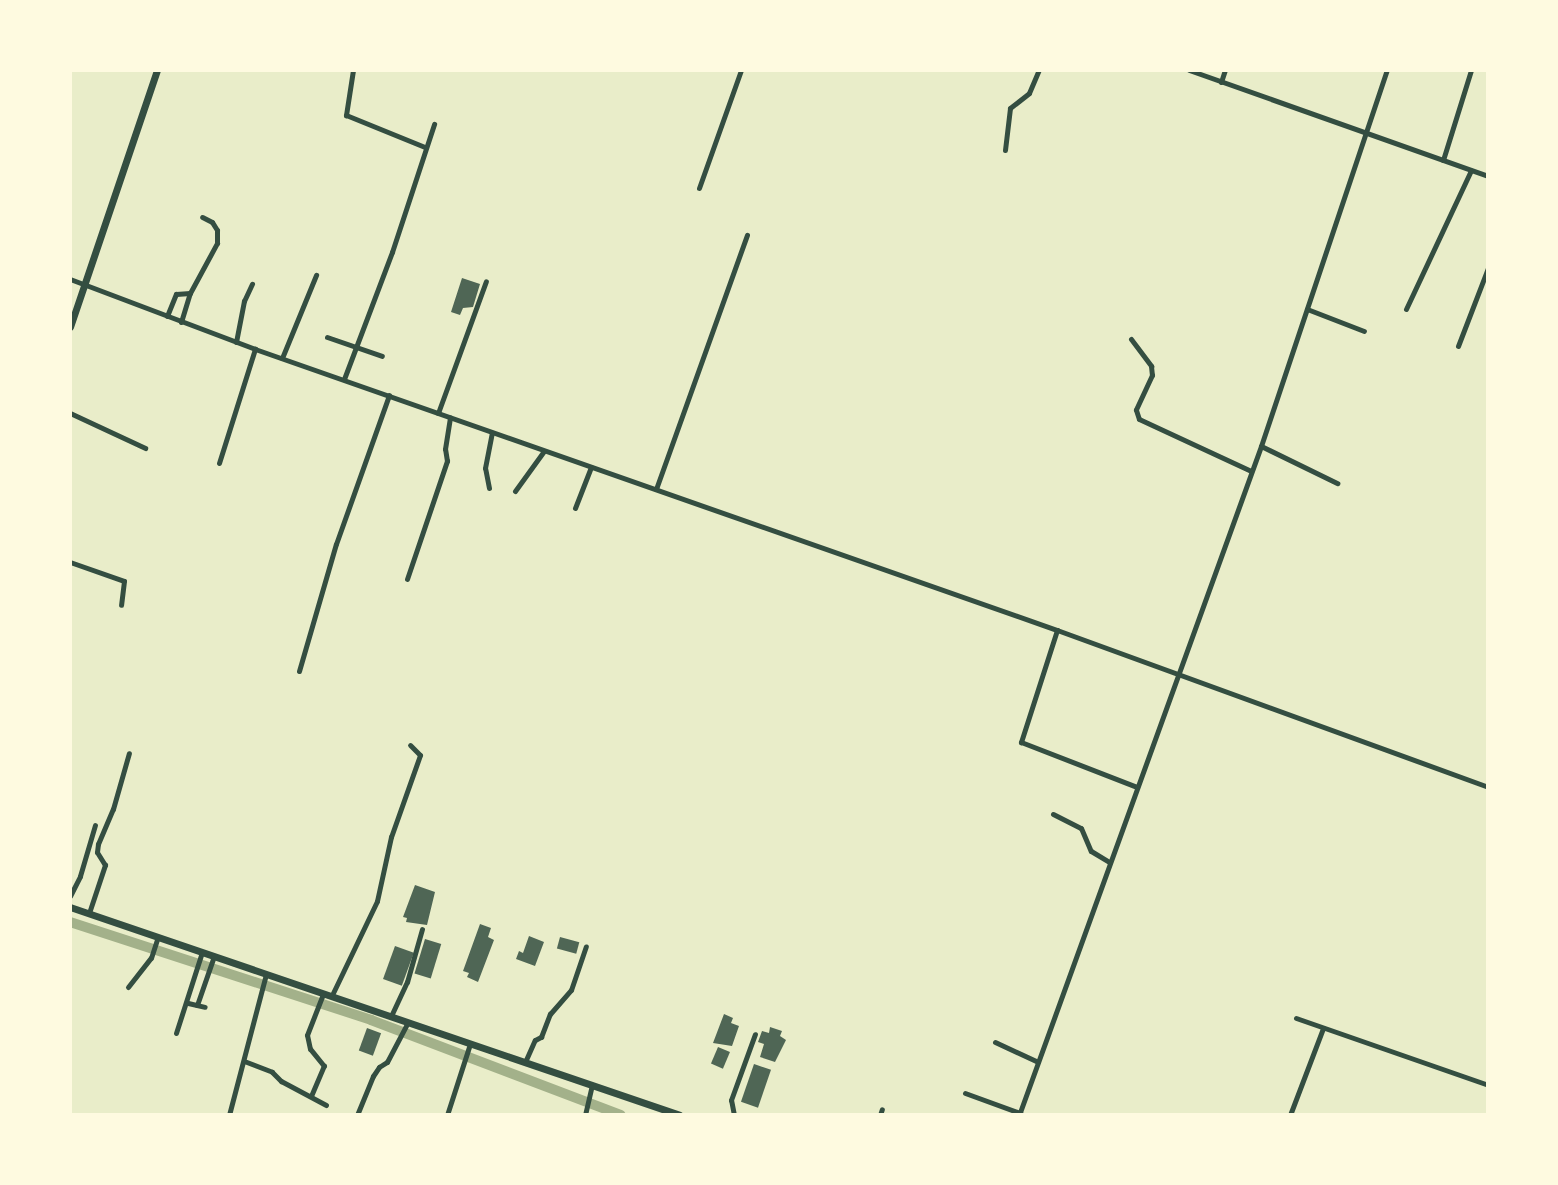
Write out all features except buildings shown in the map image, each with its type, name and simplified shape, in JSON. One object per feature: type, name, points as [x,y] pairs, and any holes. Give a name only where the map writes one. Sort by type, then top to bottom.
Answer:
[{"type":"street","points":[[70,327],[157,70]]},
{"type":"street","points":[[353,70],[346,115],[425,147]]},
{"type":"street","points":[[699,188],[741,70]]},
{"type":"street","points":[[1005,150],[1010,108],[1035,85],[1039,70]]},
{"type":"street","points":[[1189,70],[1488,176]]},
{"type":"street","points":[[1221,82],[1225,70]]},
{"type":"street","points":[[965,1093],[1020,1114],[1261,446],[1387,70]]},
{"type":"street","points":[[1443,160],[1471,70]]},
{"type":"street","points":[[344,379],[392,252],[434,124]]},
{"type":"street","points":[[1406,309],[1471,170]]},
{"type":"street","points":[[181,322],[190,293],[218,236],[212,222],[202,217]]},
{"type":"street","points":[[656,489],[747,235]]},
{"type":"street","points":[[1458,346],[1488,268]]},
{"type":"street","points":[[282,358],[316,275]]},
{"type":"street","points":[[70,279],[255,349],[1179,673],[1488,787]]},
{"type":"street","points":[[438,413],[486,281]]},
{"type":"street","points":[[236,342],[244,301],[252,284]]},
{"type":"street","points":[[167,317],[176,294],[190,293]]},
{"type":"street","points":[[1307,309],[1364,331]]},
{"type":"street","points":[[327,337],[382,356]]},
{"type":"street","points":[[1131,339],[1151,366],[1152,375],[1136,410],[1139,419],[1251,471]]},
{"type":"street","points":[[219,463],[255,349]]},
{"type":"street","points":[[299,671],[336,544],[389,395]]},
{"type":"street","points":[[70,413],[145,448]]},
{"type":"street","points":[[407,579],[447,461],[445,449],[450,417]]},
{"type":"street","points":[[489,488],[485,468],[492,433]]},
{"type":"street","points":[[1261,446],[1337,483]]},
{"type":"street","points":[[515,491],[544,451]]},
{"type":"street","points":[[575,508],[591,467]]},
{"type":"street","points":[[70,562],[124,581],[121,605]]},
{"type":"street","points":[[1057,630],[1021,742],[1137,787]]},
{"type":"street","points":[[311,1096],[324,1066],[310,1049],[307,1035],[377,901],[391,837],[420,755],[410,745]]},
{"type":"street","points":[[89,914],[105,865],[97,848],[113,809],[129,753]]},
{"type":"street","points":[[1053,814],[1081,828],[1091,851],[1109,862]]},
{"type":"street","points":[[70,896],[80,876],[95,825]]},
{"type":"street","points":[[70,907],[201,955],[391,1016],[468,1047],[593,1084],[677,1115]]},
{"type":"street","points":[[391,1016],[407,982],[422,929]]},
{"type":"street","points":[[128,987],[152,954],[157,940]]},
{"type":"street","points":[[525,1062],[535,1040],[541,1037],[550,1014],[571,990],[586,946]]},
{"type":"street","points":[[176,1033],[201,955]]},
{"type":"street","points":[[197,1005],[213,959]]},
{"type":"street","points":[[229,1115],[266,976]]},
{"type":"street","points":[[188,1003],[205,1007]]},
{"type":"street","points":[[1296,1018],[1488,1085]]},
{"type":"street","points":[[357,1115],[373,1076],[398,1044],[407,1024]]},
{"type":"street","points":[[1290,1115],[1323,1028]]},
{"type":"street","points":[[734,1115],[731,1100],[755,1034]]},
{"type":"street","points":[[995,1042],[1038,1062]]},
{"type":"street","points":[[447,1115],[468,1047]]},
{"type":"street","points":[[244,1061],[272,1072],[281,1081],[326,1105]]},
{"type":"street","points":[[585,1115],[593,1084]]},
{"type":"waterway","points":[[70,922],[371,1020],[621,1115]]}]
